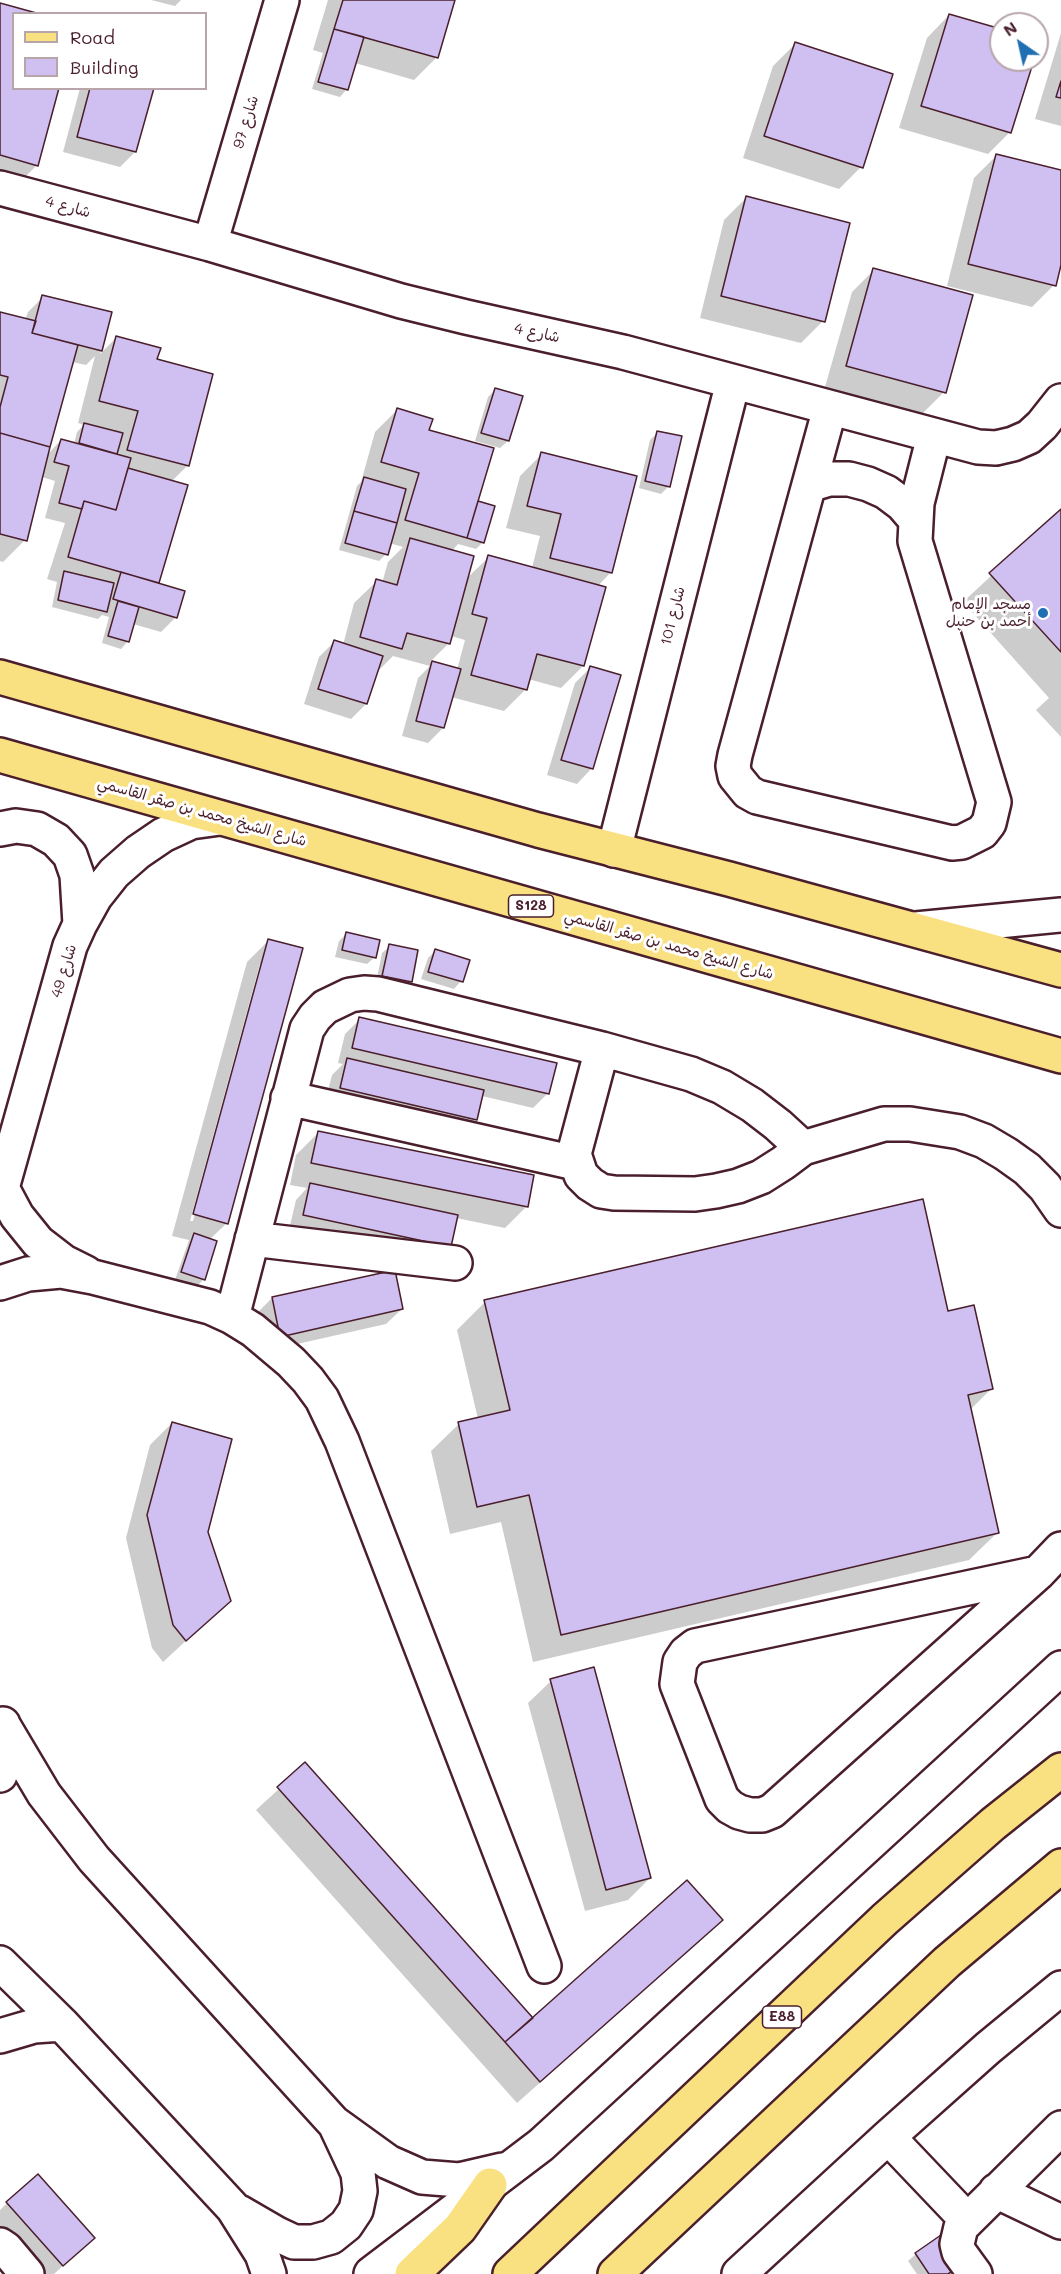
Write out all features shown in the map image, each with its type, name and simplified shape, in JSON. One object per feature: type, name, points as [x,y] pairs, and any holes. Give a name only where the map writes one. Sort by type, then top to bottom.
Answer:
[{"type":"main road","points":[[0,677],[614,850],[1061,970]]},
{"type":"main road","name":"شارع الشيخ محمد بن صقر القاسمي","points":[[0,755],[1061,1056]]},
{"type":"main road","name":"E88","points":[[510,2274],[885,1919],[993,1824],[1061,1770]]},
{"type":"main road","points":[[615,2274],[947,1962],[1061,1866]]},
{"type":"main road","points":[[412,2274],[460,2228],[502,2176]]},
{"type":"street","name":"شارع 97","points":[[210,244],[282,0]]},
{"type":"street","name":"شارع 4","points":[[0,188],[210,244],[401,301],[623,352],[978,447],[996,448],[1013,444],[1029,436],[1042,425],[1061,401]]},
{"type":"street","name":"شارع 101","points":[[614,850],[733,382]]},
{"type":"street","points":[[830,408],[735,755],[733,766],[735,776],[747,792],[757,797],[952,843],[962,842],[982,832],[989,823],[994,802],[915,540],[915,519],[934,436]]},
{"type":"street","points":[[809,485],[829,480],[849,479],[868,484],[886,492],[902,504],[915,519]]},
{"type":"street","name":"شارع 49","points":[[1,1191],[70,946],[95,897],[114,873],[138,852],[163,835],[191,822],[220,818]]},
{"type":"street","points":[[0,829],[16,826],[37,829],[56,840],[70,855],[77,875],[80,924]]},
{"type":"street","points":[[913,930],[1061,915]]},
{"type":"street","points":[[232,1317],[307,1029],[315,1017],[337,1000],[364,993],[378,994],[602,1049],[692,1074],[723,1087],[778,1125],[803,1148]]},
{"type":"street","points":[[602,1049],[574,1154],[575,1163],[581,1175],[601,1191],[694,1194],[738,1186],[761,1177],[803,1148],[884,1124],[910,1124],[952,1130],[984,1141],[1006,1154],[1045,1187],[1061,1209]]},
{"type":"street","points":[[288,1098],[575,1163]]},
{"type":"street","points":[[1,1191],[38,1242],[64,1262],[93,1277]]},
{"type":"street","points":[[252,1239],[454,1263]]},
{"type":"street","points":[[0,1283],[28,1274],[61,1271],[188,1300],[232,1317],[253,1330],[291,1362],[322,1399],[333,1420],[544,1966]]},
{"type":"street","points":[[1038,1573],[695,1646],[680,1662],[677,1684],[722,1799],[739,1812],[762,1815],[772,1811],[1038,1573],[1061,1549]]},
{"type":"street","points":[[371,2274],[541,2145],[1061,1668]]},
{"type":"street","points":[[2,1715],[44,1794],[94,1859],[334,2123],[388,2162],[422,2177],[459,2180],[502,2176]]},
{"type":"street","points":[[0,1775],[5,1737],[2,1715]]},
{"type":"street","points":[[0,1963],[62,2024],[233,2208],[262,2254],[268,2274]]},
{"type":"street","points":[[739,2274],[988,2048],[1061,1988]]},
{"type":"street","points":[[0,2036],[34,2026],[62,2024]]},
{"type":"street","points":[[233,2208],[294,2242],[313,2242],[331,2237],[346,2225],[356,2210],[360,2191],[358,2173],[334,2123]]},
{"type":"street","points":[[975,2274],[963,2260],[957,2244],[958,2235],[967,2220],[1061,2128]]},
{"type":"street","points":[[888,2137],[967,2220]]},
{"type":"street","points":[[996,2191],[1061,2222]]},
{"type":"street","points":[[0,2246],[6,2249],[27,2274]]},
{"type":"building","points":[[343,0],[455,0],[438,58],[334,29]]},
{"type":"building","points":[[0,3],[33,12],[12,12],[12,90],[58,90],[38,166],[0,155]]},
{"type":"building","points":[[949,14],[989,26],[989,72],[1030,72],[1011,133],[921,106]]},
{"type":"building","points":[[334,29],[364,37],[348,90],[318,82]]},
{"type":"building","points":[[795,42],[893,74],[863,168],[764,136]]},
{"type":"building","points":[[1061,81],[1061,98],[1056,97]]},
{"type":"building","points":[[89,90],[153,90],[136,152],[77,137]]},
{"type":"building","points":[[996,154],[1061,170],[1061,265],[1056,286],[968,264]]},
{"type":"building","points":[[746,196],[850,223],[825,322],[721,296]]},
{"type":"building","points":[[873,268],[973,295],[946,393],[846,366]]},
{"type":"building","points":[[42,295],[112,312],[102,351],[32,333]]},
{"type":"building","points":[[0,312],[36,321],[32,333],[78,345],[50,447],[0,433],[0,407],[8,377],[0,375]]},
{"type":"building","points":[[116,336],[161,348],[157,359],[213,374],[189,466],[127,450],[138,411],[99,401]]},
{"type":"building","points":[[495,388],[523,396],[509,441],[481,433]]},
{"type":"building","points":[[397,408],[433,419],[429,430],[494,448],[467,538],[405,520],[419,473],[381,462]]},
{"type":"building","points":[[84,423],[123,433],[117,454],[79,443]]},
{"type":"building","points":[[657,431],[682,436],[670,487],[645,481]]},
{"type":"building","points":[[0,433],[50,447],[27,541],[0,534]]},
{"type":"building","points":[[61,439],[131,458],[116,510],[84,501],[82,509],[59,503],[69,466],[54,462]]},
{"type":"building","points":[[541,452],[637,476],[612,573],[550,558],[561,514],[527,506]]},
{"type":"building","points":[[128,468],[188,485],[159,583],[68,557],[84,501],[116,510]]},
{"type":"building","points":[[364,477],[406,489],[397,523],[354,511]]},
{"type":"building","points":[[478,501],[495,506],[484,543],[467,538]]},
{"type":"building","name":"مسجد الإمام أحمد بن حنبل","points":[[1061,509],[1061,652],[989,573]]},
{"type":"building","points":[[354,511],[397,523],[388,555],[345,543]]},
{"type":"building","points":[[410,538],[474,556],[450,644],[407,633],[402,649],[360,637],[376,579],[397,585]]},
{"type":"building","points":[[488,555],[606,587],[584,666],[537,654],[527,690],[471,675],[487,618],[472,614]]},
{"type":"building","points":[[64,571],[114,583],[107,612],[58,600]]},
{"type":"building","points":[[121,572],[185,591],[177,618],[113,599]]},
{"type":"building","points":[[118,601],[139,607],[129,642],[108,636]]},
{"type":"building","points":[[334,640],[383,656],[367,704],[318,689]]},
{"type":"building","points":[[432,661],[461,669],[444,728],[416,721]]},
{"type":"building","points":[[590,666],[621,675],[593,769],[561,760]]},
{"type":"building","points":[[346,932],[380,940],[376,958],[342,950]]},
{"type":"building","points":[[268,939],[303,948],[228,1224],[193,1214]]},
{"type":"building","points":[[389,944],[418,950],[412,982],[382,976]]},
{"type":"building","points":[[435,949],[470,960],[463,982],[428,972]]},
{"type":"building","points":[[359,1017],[557,1063],[549,1094],[352,1048]]},
{"type":"building","points":[[347,1058],[484,1090],[477,1120],[340,1088]]},
{"type":"building","points":[[318,1131],[534,1175],[528,1207],[311,1163]]},
{"type":"building","points":[[310,1183],[458,1215],[451,1247],[303,1215]]},
{"type":"building","points":[[923,1199],[948,1311],[974,1305],[993,1389],[968,1395],[999,1533],[561,1635],[529,1495],[477,1507],[458,1422],[510,1410],[484,1300]]},
{"type":"building","points":[[194,1233],[217,1241],[205,1280],[181,1272]]},
{"type":"building","points":[[395,1270],[403,1309],[280,1337],[272,1297]]},
{"type":"building","points":[[172,1422],[232,1439],[208,1532],[231,1601],[186,1641],[173,1625],[147,1515]]},
{"type":"building","points":[[594,1667],[651,1878],[606,1890],[550,1679]]},
{"type":"building","points":[[305,1762],[533,2018],[505,2042],[277,1787]]},
{"type":"building","points":[[687,1880],[723,1920],[540,2082],[505,2042]]},
{"type":"building","points":[[38,2174],[95,2238],[63,2266],[6,2202]]},
{"type":"building","points":[[941,2235],[962,2265],[948,2274],[929,2274],[915,2253]]},
{"type":"place","name":"مسجد الإمام أحمد بن حنبل","points":[[1043,613]]}]
